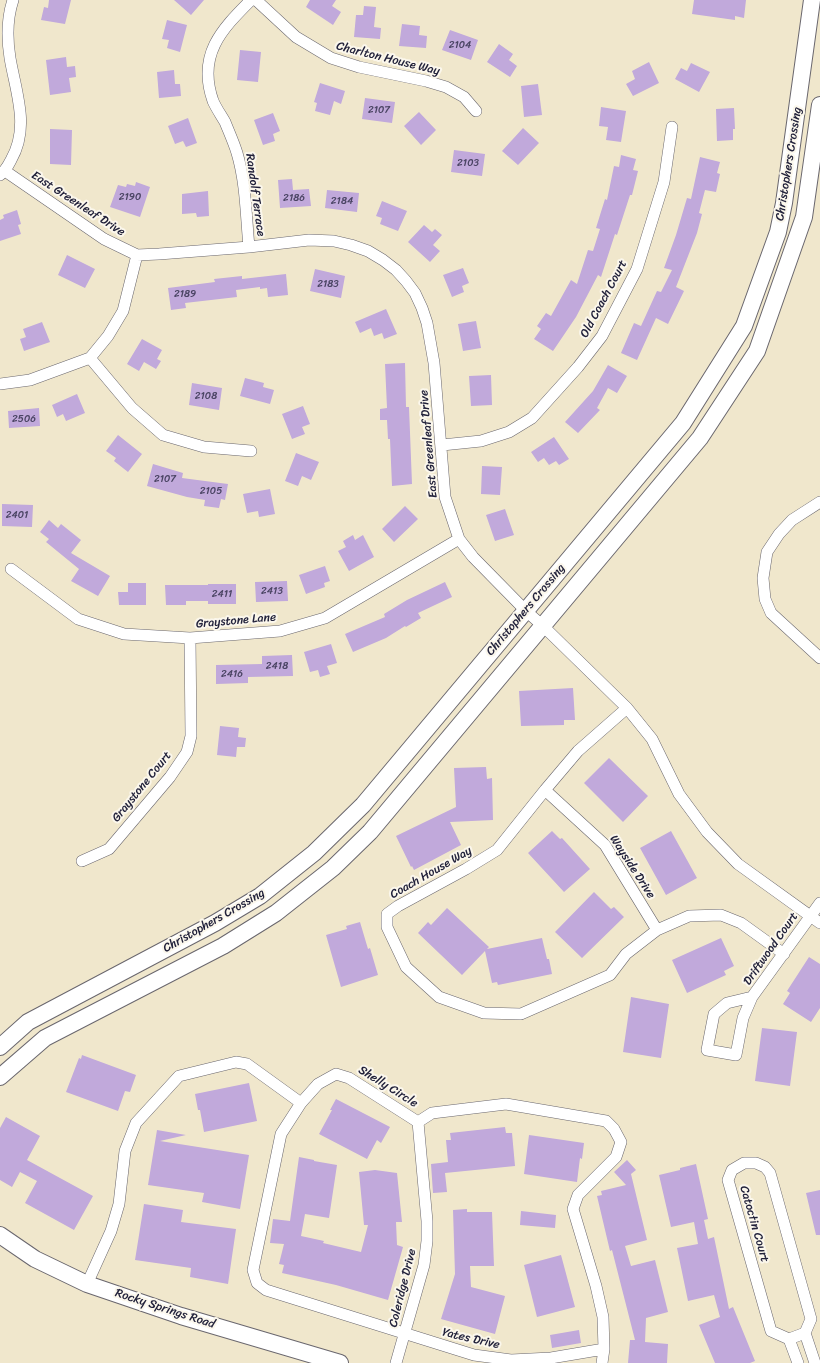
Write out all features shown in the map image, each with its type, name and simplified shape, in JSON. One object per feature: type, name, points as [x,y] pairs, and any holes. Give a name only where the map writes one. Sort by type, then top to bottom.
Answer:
[{"type":"street","points":[[2,173],[15,153],[20,132],[21,115],[19,96],[10,58],[8,36],[10,10],[13,0]]},
{"type":"street","name":"Randolf Terrace","points":[[249,247],[240,164],[234,144],[214,101],[208,75],[209,61],[220,33],[251,0]]},
{"type":"street","name":"Charlton House Way","points":[[256,0],[296,37],[331,58],[359,67],[426,81],[446,87],[464,97],[476,111]]},
{"type":"street","name":"Christophers Crossing","points":[[0,1047],[28,1022],[215,924],[260,896],[314,853],[362,806],[683,423],[744,326],[778,232],[784,203],[812,0]]},
{"type":"street","name":"Christophers Crossing","points":[[0,1077],[44,1038],[223,946],[276,913],[333,868],[370,832],[700,438],[757,351],[804,216],[820,105]]},
{"type":"street","name":"Old Coach Court","points":[[442,445],[481,441],[509,432],[532,418],[578,367],[602,336],[637,269],[664,182],[672,127]]},
{"type":"street","name":"East Greenleaf Drive","points":[[2,173],[104,239],[137,255],[249,247],[309,240],[334,241],[368,251],[396,270],[414,293],[422,308],[427,323],[434,363],[442,445],[445,497],[459,539],[473,557],[526,611],[627,708],[652,739],[679,794],[707,832],[738,864],[820,923]]},
{"type":"street","points":[[0,384],[30,380],[90,358],[108,336],[123,311],[137,255]]},
{"type":"street","points":[[90,358],[132,408],[163,435],[204,447],[251,451]]},
{"type":"street","points":[[820,502],[792,520],[779,534],[767,552],[763,578],[765,600],[771,613],[820,658]]},
{"type":"street","name":"Graystone Lane","points":[[11,569],[78,619],[124,634],[190,638],[280,631],[325,618],[459,539]]},
{"type":"street","name":"Graystone Court","points":[[82,860],[109,849],[170,777],[187,752],[191,736],[190,638]]},
{"type":"street","name":"Coach House Way","points":[[627,708],[578,751],[497,850],[466,869],[398,906],[387,914],[387,927],[406,966],[439,997],[484,1013],[521,1014],[610,975],[626,954],[657,930],[689,916],[721,915],[741,923],[784,954]]},
{"type":"street","name":"Wayside Drive","points":[[545,790],[605,845],[657,930]]},
{"type":"street","name":"Driftwood Court","points":[[752,998],[727,1002],[714,1014],[707,1050],[736,1055],[743,1018],[752,998],[820,903]]},
{"type":"street","points":[[87,1284],[110,1231],[119,1204],[125,1151],[136,1123],[179,1076],[236,1062],[247,1064],[301,1103]]},
{"type":"street","name":"Shelly Circle","points":[[404,1334],[266,1290],[257,1283],[253,1270],[281,1134],[301,1103],[318,1084],[336,1074],[349,1078],[418,1122],[432,1113],[506,1104],[606,1121],[614,1129],[621,1142],[616,1158],[578,1195],[573,1208],[603,1318],[604,1349],[602,1363]]},
{"type":"street","name":"Coleridge Drive","points":[[396,1363],[424,1265],[427,1240],[425,1185],[418,1122]]},
{"type":"street","name":"Catoctin Court","points":[[789,1339],[771,1331],[728,1180],[732,1170],[744,1163],[756,1163],[765,1167],[770,1173],[811,1319],[804,1333]]},
{"type":"street","name":"Rocky Springs Road","points":[[0,1235],[35,1259],[87,1284],[181,1316],[340,1363]]},
{"type":"street","points":[[798,1363],[789,1339],[804,1333],[815,1363]]},
{"type":"street","name":"Yates Drive","points":[[404,1334],[474,1355],[510,1360],[551,1358],[604,1349]]},
{"type":"building","points":[[49,0],[71,0],[65,24],[41,20],[44,7],[48,8]]},
{"type":"building","points":[[174,0],[204,0],[191,15]]},
{"type":"building","points":[[310,0],[336,0],[332,6],[341,12],[333,25],[306,7]]},
{"type":"building","points":[[694,0],[746,0],[744,18],[735,16],[735,20],[692,14]]},
{"type":"building","points":[[364,6],[376,7],[374,27],[381,28],[380,39],[354,37],[356,15],[363,15]]},
{"type":"building","points":[[167,20],[187,25],[180,52],[167,48],[169,40],[162,39]]},
{"type":"building","points":[[402,24],[420,26],[419,35],[427,36],[426,48],[399,46]]},
{"type":"building","points":[[450,30],[478,40],[471,60],[442,50]]},
{"type":"building","points":[[499,44],[513,54],[509,60],[517,66],[510,77],[487,62]]},
{"type":"building","points":[[240,50],[261,52],[258,82],[237,80]]},
{"type":"building","points":[[66,57],[67,67],[75,66],[76,77],[69,78],[71,92],[50,95],[46,60]]},
{"type":"building","points":[[649,62],[659,83],[633,96],[626,84],[635,79],[632,71]]},
{"type":"building","points":[[691,63],[710,72],[699,92],[675,79],[681,68],[687,71]]},
{"type":"building","points":[[174,70],[175,84],[180,84],[181,96],[159,98],[157,72]]},
{"type":"building","points":[[320,83],[345,91],[341,104],[334,101],[330,115],[315,111],[317,103],[314,102]]},
{"type":"building","points":[[538,84],[542,115],[524,117],[521,86]]},
{"type":"building","points":[[365,98],[395,102],[392,123],[362,119]]},
{"type":"building","points":[[601,107],[626,111],[621,142],[606,140],[608,127],[599,126]]},
{"type":"building","points":[[734,108],[735,129],[733,129],[733,140],[717,141],[716,109]]},
{"type":"building","points":[[419,112],[436,130],[421,145],[404,126]]},
{"type":"building","points":[[273,113],[280,131],[273,134],[275,141],[263,145],[254,120]]},
{"type":"building","points":[[188,118],[197,143],[186,147],[183,141],[175,144],[168,126]]},
{"type":"building","points":[[523,128],[539,143],[518,165],[502,151]]},
{"type":"building","points":[[50,129],[72,130],[71,165],[50,164]]},
{"type":"building","points":[[454,150],[485,154],[482,176],[451,172]]},
{"type":"building","points":[[621,155],[636,159],[633,170],[638,171],[632,195],[630,195],[617,235],[615,234],[601,277],[598,275],[576,317],[553,351],[534,339],[541,329],[537,326],[546,313],[551,316],[571,280],[577,284],[588,250],[593,251],[600,229],[596,228],[605,199],[607,200],[614,166],[619,167]]},
{"type":"building","points":[[700,157],[720,162],[717,173],[720,174],[716,192],[705,190],[699,213],[702,214],[697,233],[676,287],[684,291],[668,324],[656,318],[637,360],[621,353],[634,323],[641,326],[657,291],[661,292],[672,270],[664,268],[687,198],[691,199]]},
{"type":"building","points":[[292,179],[293,190],[309,189],[311,206],[280,208],[278,180]]},
{"type":"building","points":[[136,182],[150,187],[140,217],[110,207],[118,185],[126,187],[127,184],[135,186]]},
{"type":"building","points":[[327,190],[359,193],[357,212],[325,208]]},
{"type":"building","points":[[208,191],[209,216],[197,217],[196,213],[182,214],[182,194]]},
{"type":"building","points":[[382,201],[407,211],[398,231],[380,224],[382,218],[376,216]]},
{"type":"building","points":[[17,210],[21,224],[18,225],[21,234],[0,241],[0,220],[4,218],[3,215]]},
{"type":"building","points":[[424,225],[432,232],[435,229],[442,235],[433,245],[440,251],[430,262],[408,242]]},
{"type":"building","points":[[67,255],[95,269],[85,288],[58,275]]},
{"type":"building","points":[[463,268],[469,283],[462,286],[464,292],[452,297],[443,275]]},
{"type":"building","points":[[315,269],[345,276],[341,298],[310,291]]},
{"type":"building","points":[[286,274],[288,295],[268,297],[267,288],[260,289],[260,287],[236,290],[237,297],[185,303],[186,308],[171,310],[168,288],[215,282],[214,279],[242,276],[242,279]]},
{"type":"building","points":[[386,309],[397,334],[384,339],[382,333],[374,336],[371,328],[360,333],[355,322]]},
{"type":"building","points":[[476,321],[481,348],[463,351],[458,324]]},
{"type":"building","points":[[42,322],[50,342],[24,351],[20,339],[26,337],[23,329]]},
{"type":"building","points":[[142,339],[162,350],[157,359],[161,361],[156,369],[144,362],[139,371],[127,364]]},
{"type":"building","points":[[405,363],[406,407],[409,407],[412,484],[392,486],[390,439],[388,439],[387,420],[380,420],[380,409],[387,408],[385,364]]},
{"type":"building","points":[[608,365],[627,376],[617,393],[608,388],[597,408],[600,410],[578,433],[565,422],[593,391]]},
{"type":"building","points":[[491,375],[492,405],[471,406],[469,376]]},
{"type":"building","points":[[245,378],[264,383],[263,387],[274,390],[270,404],[240,396]]},
{"type":"building","points":[[192,383],[222,388],[219,410],[189,405]]},
{"type":"building","points":[[77,394],[85,413],[66,421],[63,414],[57,417],[52,405]]},
{"type":"building","points":[[303,406],[310,424],[302,427],[305,434],[292,439],[282,414]]},
{"type":"building","points":[[39,408],[40,426],[9,428],[8,411]]},
{"type":"building","points":[[118,435],[142,454],[128,472],[114,461],[116,458],[106,451]]},
{"type":"building","points":[[554,437],[569,459],[559,465],[556,461],[549,465],[544,458],[538,462],[531,452]]},
{"type":"building","points":[[296,453],[319,462],[311,480],[302,476],[298,486],[285,481]]},
{"type":"building","points":[[153,464],[183,473],[182,478],[228,484],[225,500],[221,499],[219,508],[204,506],[205,500],[187,497],[147,486]]},
{"type":"building","points":[[482,466],[502,467],[500,495],[481,494]]},
{"type":"building","points":[[270,489],[275,514],[259,517],[258,511],[247,513],[243,494]]},
{"type":"building","points":[[2,504],[33,505],[32,527],[2,526]]},
{"type":"building","points":[[405,506],[418,519],[394,542],[382,529]]},
{"type":"building","points":[[505,509],[514,535],[495,541],[486,515]]},
{"type":"building","points":[[49,520],[58,528],[61,524],[81,540],[71,553],[110,576],[98,596],[71,581],[79,569],[46,542],[49,539],[40,532]]},
{"type":"building","points":[[353,535],[355,540],[363,535],[374,557],[349,571],[338,551],[346,547],[343,541]]},
{"type":"building","points":[[325,566],[330,581],[324,583],[325,587],[306,594],[299,575]]},
{"type":"building","points":[[287,581],[288,601],[256,602],[255,582]]},
{"type":"building","points":[[445,582],[452,597],[418,613],[421,618],[406,627],[405,626],[386,638],[353,652],[345,634],[385,617],[384,614],[407,600]]},
{"type":"building","points":[[128,583],[146,583],[146,605],[119,605],[118,592],[128,592]]},
{"type":"building","points":[[236,584],[236,604],[208,604],[208,601],[186,601],[186,605],[166,605],[165,585]]},
{"type":"building","points":[[331,644],[337,663],[327,666],[330,674],[320,677],[318,670],[310,672],[304,652]]},
{"type":"building","points":[[292,655],[293,676],[248,677],[248,683],[216,684],[216,665],[262,664],[262,656]]},
{"type":"building","points":[[573,688],[575,720],[564,720],[564,725],[521,726],[519,691]]},
{"type":"building","points":[[220,726],[239,728],[238,737],[246,738],[245,747],[237,747],[236,757],[217,755]]},
{"type":"building","points":[[609,758],[648,796],[623,822],[584,783]]},
{"type":"building","points":[[486,767],[487,779],[492,778],[493,820],[450,822],[461,845],[414,870],[412,866],[411,867],[396,836],[456,807],[454,768]]},
{"type":"building","points":[[552,831],[560,839],[562,838],[590,869],[564,892],[528,853]]},
{"type":"building","points":[[671,831],[697,878],[666,895],[640,848]]},
{"type":"building","points":[[594,892],[611,909],[614,907],[624,917],[582,958],[555,932]]},
{"type":"building","points":[[447,908],[489,947],[487,949],[542,938],[552,974],[498,985],[497,982],[492,983],[485,951],[462,975],[418,933],[428,922],[431,925]]},
{"type":"building","points":[[360,922],[378,975],[341,987],[326,935],[347,929],[346,926]]},
{"type":"building","points":[[721,938],[734,966],[724,971],[726,975],[687,993],[672,960]]},
{"type":"building","points":[[809,957],[820,964],[820,1008],[811,1022],[783,1004],[790,993],[787,991]]},
{"type":"building","points":[[631,997],[669,1004],[661,1058],[623,1052]]},
{"type":"building","points":[[762,1028],[797,1032],[790,1086],[755,1081]]},
{"type":"building","points":[[82,1055],[136,1075],[130,1092],[125,1091],[118,1111],[66,1092],[79,1058],[81,1059]]},
{"type":"building","points":[[249,1083],[257,1121],[204,1132],[195,1094]]},
{"type":"building","points":[[336,1099],[390,1127],[381,1143],[377,1140],[367,1159],[319,1134],[332,1110],[330,1110]]},
{"type":"building","points":[[6,1117],[40,1136],[27,1160],[93,1196],[74,1230],[25,1203],[37,1181],[20,1172],[12,1187],[0,1180],[0,1128]]},
{"type":"building","points":[[505,1127],[506,1133],[512,1133],[515,1166],[445,1173],[447,1192],[433,1193],[431,1164],[448,1162],[446,1140],[451,1140],[450,1133]]},
{"type":"building","points":[[157,1130],[186,1135],[160,1141],[249,1155],[240,1209],[202,1202],[204,1193],[148,1185]]},
{"type":"building","points":[[529,1135],[584,1143],[582,1159],[580,1158],[577,1182],[524,1174]]},
{"type":"building","points":[[299,1157],[337,1165],[329,1218],[305,1214],[301,1236],[361,1252],[368,1225],[364,1225],[359,1172],[375,1170],[397,1173],[402,1222],[396,1222],[397,1245],[403,1247],[388,1300],[336,1285],[282,1273],[284,1265],[279,1264],[284,1244],[270,1243],[273,1219],[290,1221]]},
{"type":"building","points":[[627,1160],[636,1170],[631,1174],[647,1240],[625,1246],[631,1266],[655,1260],[668,1312],[646,1318],[645,1342],[668,1344],[667,1363],[628,1363],[630,1340],[635,1340],[612,1250],[610,1251],[597,1196],[602,1195],[601,1191],[626,1185],[614,1172]]},
{"type":"building","points":[[696,1164],[708,1219],[704,1220],[708,1239],[714,1237],[729,1309],[733,1307],[755,1361],[750,1363],[715,1363],[699,1325],[720,1317],[714,1295],[688,1301],[677,1248],[698,1244],[694,1222],[671,1227],[659,1175]]},
{"type":"building","points":[[820,1190],[820,1235],[816,1235],[806,1193]]},
{"type":"building","points":[[144,1204],[183,1210],[181,1222],[236,1229],[228,1284],[190,1277],[191,1268],[135,1260]]},
{"type":"building","points":[[467,1209],[467,1212],[492,1212],[494,1266],[470,1266],[471,1287],[505,1296],[495,1334],[441,1319],[455,1274],[453,1210]]},
{"type":"building","points":[[521,1211],[556,1215],[555,1228],[520,1225]]},
{"type":"building","points":[[561,1255],[575,1307],[537,1317],[524,1265]]},
{"type":"building","points":[[579,1330],[581,1343],[552,1348],[550,1335]]}]
